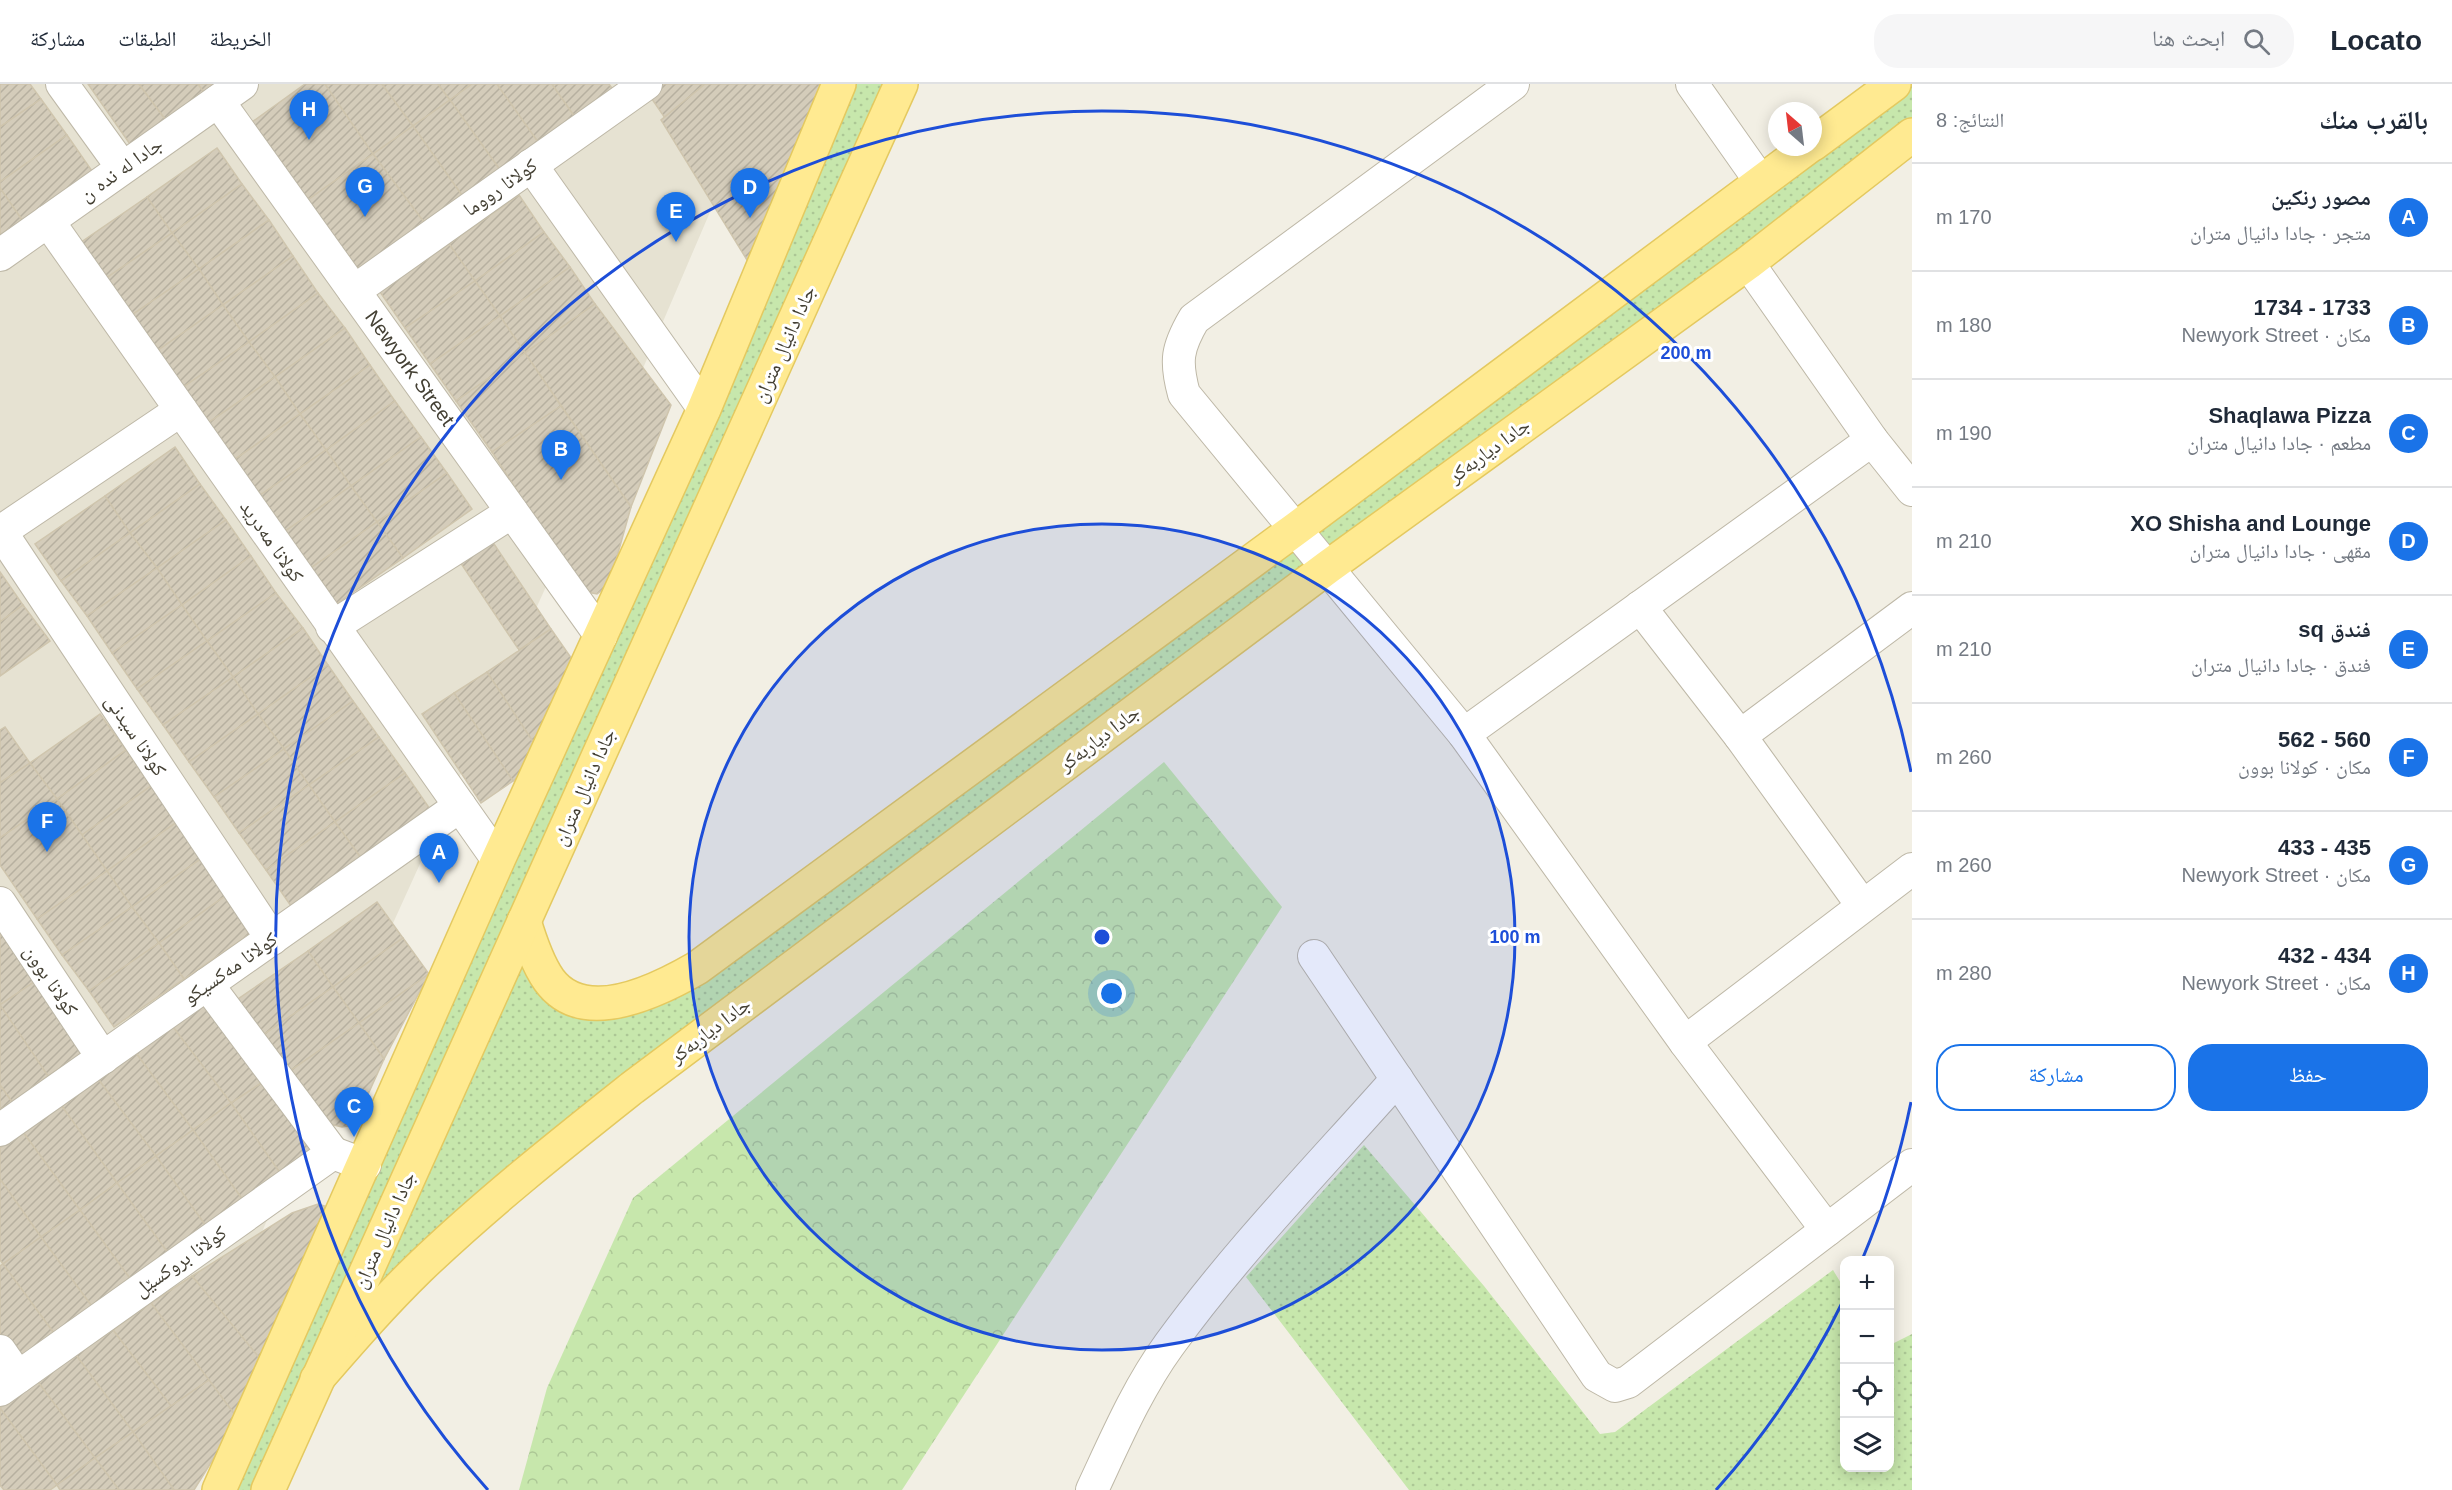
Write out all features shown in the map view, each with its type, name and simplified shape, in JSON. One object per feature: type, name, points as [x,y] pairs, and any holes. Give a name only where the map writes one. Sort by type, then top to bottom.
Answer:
[{"type":"main road","points":[[219,1490],[498,860],[704,409],[839,84]]},
{"type":"main road","name":"جادا دانيال متران","points":[[268,1490],[901,84]]},
{"type":"main road","points":[[1822,137],[1894,84]]},
{"type":"main road","name":"جادا دیاربه‌كر","points":[[317,1379],[372,1315],[419,1268],[519,1178],[632,1088],[1328,567],[1748,263],[1912,135]]},
{"type":"main road","points":[[524,921],[532,948],[550,982],[574,1000],[604,1002],[634,998],[665,987],[697,968],[1297,528],[1796,156]]},
{"type":"street","points":[[62,84],[122,167]]},
{"type":"street","name":"كولانا رووما","points":[[354,291],[646,84]]},
{"type":"street","points":[[1513,84],[1194,319],[1181,342],[1177,368],[1184,394],[1297,528],[1464,734],[1685,1042],[1827,1230]]},
{"type":"street","points":[[1692,84],[1761,182]]},
{"type":"street","name":"جادا له نده ن","points":[[0,255],[230,92]]},
{"type":"street","name":"Newyork Street","points":[[230,92],[354,291],[601,636]]},
{"type":"street","points":[[531,165],[704,409]]},
{"type":"street","name":"كولانا مه‌درید","points":[[48,221],[498,860]]},
{"type":"street","points":[[1748,263],[1872,440],[1912,490]]},
{"type":"street","points":[[0,532],[182,410]]},
{"type":"street","points":[[1464,734],[1872,440]]},
{"type":"street","points":[[332,627],[512,512]]},
{"type":"street","name":"كولانا سيدنى","points":[[0,532],[272,939]]},
{"type":"street","points":[[1640,607],[1740,736],[1862,905]]},
{"type":"street","points":[[1740,736],[1912,608]]},
{"type":"street","name":"كولانا مەکسیکو","points":[[0,1130],[460,806]]},
{"type":"street","points":[[1685,1042],[1912,869]]},
{"type":"street","name":"كولانا بوون","points":[[0,903],[103,1058]]},
{"type":"street","points":[[1314,956],[1597,1376],[1615,1386],[1628,1382],[1912,1165]]},
{"type":"street","points":[[207,984],[333,1153],[364,1166]]},
{"type":"street","points":[[1092,1490],[1131,1407],[1168,1346],[1254,1241],[1397,1079]]},
{"type":"street","name":"كولانا بروکسێل","points":[[9,1384],[333,1153]]},
{"type":"street","points":[[0,1351],[9,1384]]},
{"type":"shaded area","points":[[0,84],[765,84],[604,459],[369,976],[211,1354],[158,1490],[0,1490]]},
{"type":"green space","points":[[844,84],[898,84],[264,1490],[222,1490]]},
{"type":"green space","points":[[1894,84],[1912,84],[1912,135],[632,1088],[317,1379],[524,921],[550,982],[634,998],[1795,156],[1822,156],[1822,136]]},
{"type":"green space","points":[[1164,762],[1282,907],[902,1490],[519,1490],[547,1388],[633,1198]]},
{"type":"green space","points":[[1364,1145],[1484,1286],[1600,1434],[1615,1432],[1833,1270],[1840,1281],[1840,1472],[1894,1472],[1894,1343],[1912,1334],[1912,1490],[1409,1490],[1246,1277]]},
{"type":"building","points":[[0,84],[30,84],[41,99],[0,127]]},
{"type":"building","points":[[88,84],[139,84],[168,123],[132,147]]},
{"type":"building","points":[[139,84],[198,84],[206,95],[168,123]]},
{"type":"building","points":[[198,84],[221,84],[206,95]]},
{"type":"building","points":[[305,84],[325,84],[373,154],[302,204],[245,127]]},
{"type":"building","points":[[325,84],[382,84],[413,126],[373,154]]},
{"type":"building","points":[[382,84],[438,84],[450,100],[413,126]]},
{"type":"building","points":[[438,84],[472,84],[450,100]]},
{"type":"building","points":[[472,84],[497,84],[541,146],[503,174],[450,100]]},
{"type":"building","points":[[497,84],[552,84],[577,120],[541,146]]},
{"type":"building","points":[[552,84],[609,84],[616,94],[577,120]]},
{"type":"building","points":[[646,84],[838,84],[761,258],[643,86]]},
{"type":"building","points":[[705,84],[834,84],[755,273],[661,120]]},
{"type":"building","points":[[41,99],[67,135],[0,182],[0,127]]},
{"type":"building","points":[[450,100],[503,174],[466,201],[413,126]]},
{"type":"building","points":[[413,126],[466,201],[429,229],[373,154]]},
{"type":"building","points":[[67,135],[92,171],[22,220],[0,188],[0,182]]},
{"type":"building","points":[[217,148],[242,184],[172,233],[147,197]]},
{"type":"building","points":[[373,154],[429,229],[355,280],[302,204]]},
{"type":"building","points":[[242,184],[269,220],[199,269],[172,233]]},
{"type":"building","points":[[0,188],[22,220],[0,235]]},
{"type":"building","points":[[519,195],[544,232],[475,281],[449,244]]},
{"type":"building","points":[[147,197],[172,233],[102,281],[77,245]]},
{"type":"building","points":[[269,220],[293,256],[223,305],[199,269]]},
{"type":"building","points":[[544,232],[570,267],[500,316],[475,281]]},
{"type":"building","points":[[172,233],[199,269],[129,317],[102,281]]},
{"type":"building","points":[[449,244],[475,281],[405,328],[380,292]]},
{"type":"building","points":[[293,256],[318,293],[249,342],[223,305]]},
{"type":"building","points":[[570,267],[595,304],[525,353],[500,316]]},
{"type":"building","points":[[199,269],[223,305],[154,353],[129,317]]},
{"type":"building","points":[[475,281],[500,316],[430,364],[405,328]]},
{"type":"building","points":[[318,293],[345,328],[275,377],[249,342]]},
{"type":"building","points":[[595,304],[671,405],[631,507],[525,353]]},
{"type":"building","points":[[223,305],[249,342],[179,390],[154,353]]},
{"type":"building","points":[[500,316],[525,353],[456,401],[430,364]]},
{"type":"building","points":[[345,328],[370,365],[300,414],[275,377]]},
{"type":"building","points":[[249,342],[275,377],[205,425],[179,390]]},
{"type":"building","points":[[525,353],[561,406],[492,452],[456,401]]},
{"type":"building","points":[[370,365],[395,401],[326,450],[300,414]]},
{"type":"building","points":[[275,377],[300,414],[231,462],[205,425]]},
{"type":"building","points":[[395,401],[421,437],[351,486],[326,450]]},
{"type":"building","points":[[561,406],[631,507],[609,585],[597,594],[582,591],[492,452]]},
{"type":"building","points":[[300,414],[326,450],[256,498],[231,462]]},
{"type":"building","points":[[421,437],[447,473],[377,522],[351,486]]},
{"type":"building","points":[[175,447],[200,484],[130,533],[105,496]]},
{"type":"building","points":[[326,450],[351,486],[281,534],[256,498]]},
{"type":"building","points":[[447,473],[472,509],[403,558],[377,522]]},
{"type":"building","points":[[200,484],[226,520],[157,568],[130,533]]},
{"type":"building","points":[[351,486],[377,522],[308,570],[281,534]]},
{"type":"building","points":[[105,496],[130,533],[61,581],[35,544]]},
{"type":"building","points":[[226,520],[251,556],[182,605],[157,568]]},
{"type":"building","points":[[377,522],[403,558],[333,606],[308,570]]},
{"type":"building","points":[[130,533],[157,568],[87,616],[61,581]]},
{"type":"building","points":[[492,541],[551,629],[519,650],[460,562]]},
{"type":"building","points":[[251,556],[276,593],[207,641],[182,605]]},
{"type":"building","points":[[157,568],[182,605],[112,653],[87,616]]},
{"type":"building","points":[[0,572],[23,605],[0,622]]},
{"type":"building","points":[[276,593],[303,628],[233,677],[207,641]]},
{"type":"building","points":[[23,605],[50,641],[0,676],[0,622]]},
{"type":"building","points":[[182,605],[207,641],[137,689],[112,653]]},
{"type":"building","points":[[303,628],[328,665],[258,714],[233,677]]},
{"type":"building","points":[[551,629],[581,672],[545,760],[487,672]]},
{"type":"building","points":[[207,641],[233,677],[163,725],[137,689]]},
{"type":"building","points":[[328,665],[353,701],[284,749],[258,714]]},
{"type":"building","points":[[487,672],[545,760],[513,781],[454,693]]},
{"type":"building","points":[[233,677],[258,714],[189,762],[163,725]]},
{"type":"building","points":[[454,693],[513,781],[481,803],[422,714]]},
{"type":"building","points":[[353,701],[379,737],[309,785],[284,749]]},
{"type":"building","points":[[100,714],[126,750],[57,799],[30,763]]},
{"type":"building","points":[[258,714],[284,749],[214,797],[189,762]]},
{"type":"building","points":[[5,727],[30,763],[0,783],[0,730]]},
{"type":"building","points":[[379,737],[405,773],[335,822],[309,785]]},
{"type":"building","points":[[284,749],[309,785],[239,833],[214,797]]},
{"type":"building","points":[[126,750],[151,786],[82,835],[57,799]]},
{"type":"building","points":[[30,763],[57,799],[0,838],[0,783]]},
{"type":"building","points":[[405,773],[430,809],[361,858],[335,822]]},
{"type":"building","points":[[309,785],[335,822],[266,870],[239,833]]},
{"type":"building","points":[[151,786],[177,822],[107,871],[82,835]]},
{"type":"building","points":[[57,799],[107,871],[37,919],[0,865],[0,838]]},
{"type":"building","points":[[177,822],[202,858],[132,907],[107,871]]},
{"type":"building","points":[[335,822],[361,858],[291,906],[266,870]]},
{"type":"building","points":[[202,858],[228,894],[159,943],[132,907]]},
{"type":"building","points":[[107,871],[132,907],[62,955],[37,919]]},
{"type":"building","points":[[228,894],[254,931],[184,979],[159,943]]},
{"type":"building","points":[[377,902],[403,938],[333,987],[308,951]]},
{"type":"building","points":[[132,907],[159,943],[89,991],[62,955]]},
{"type":"building","points":[[0,917],[40,978],[0,1005]]},
{"type":"building","points":[[403,938],[429,974],[359,1023],[333,987]]},
{"type":"building","points":[[159,943],[184,979],[114,1027],[89,991]]},
{"type":"building","points":[[308,951],[333,987],[263,1035],[238,999]]},
{"type":"building","points":[[429,974],[384,1059],[359,1023]]},
{"type":"building","points":[[40,978],[88,1049],[48,1076],[0,1005]]},
{"type":"building","points":[[333,987],[359,1023],[290,1071],[263,1035]]},
{"type":"building","points":[[212,1000],[269,1078],[231,1103],[173,1027]]},
{"type":"building","points":[[0,1005],[48,1076],[12,1102],[0,1085]]},
{"type":"building","points":[[359,1023],[384,1059],[354,1125],[342,1127],[330,1124],[290,1071]]},
{"type":"building","points":[[173,1027],[231,1103],[193,1130],[136,1053]]},
{"type":"building","points":[[136,1053],[193,1130],[156,1156],[98,1079]]},
{"type":"building","points":[[269,1078],[320,1150],[283,1177],[231,1103]]},
{"type":"building","points":[[98,1079],[156,1156],[117,1183],[61,1105]]},
{"type":"building","points":[[0,1085],[12,1102],[0,1110]]},
{"type":"building","points":[[231,1103],[283,1177],[245,1203],[193,1130]]},
{"type":"building","points":[[61,1105],[117,1183],[80,1210],[23,1132]]},
{"type":"building","points":[[193,1130],[245,1203],[208,1229],[156,1156]]},
{"type":"building","points":[[23,1132],[80,1210],[41,1237],[0,1179],[0,1148]]},
{"type":"building","points":[[156,1156],[208,1229],[171,1257],[117,1183]]},
{"type":"building","points":[[0,1179],[41,1237],[3,1264],[0,1260]]},
{"type":"building","points":[[117,1183],[171,1257],[134,1284],[80,1210]]},
{"type":"building","points":[[318,1204],[331,1208],[266,1366],[192,1276],[292,1213]]},
{"type":"building","points":[[80,1210],[134,1284],[96,1312],[41,1237]]},
{"type":"building","points":[[41,1237],[96,1312],[59,1340],[3,1264]]},
{"type":"building","points":[[3,1264],[59,1340],[22,1367],[0,1337],[0,1266]]},
{"type":"building","points":[[192,1276],[266,1366],[238,1419],[151,1303]]},
{"type":"building","points":[[151,1303],[209,1380],[171,1406],[113,1330]]},
{"type":"building","points":[[113,1330],[171,1406],[133,1432],[76,1355]]},
{"type":"building","points":[[76,1355],[133,1432],[95,1458],[38,1382]]},
{"type":"building","points":[[209,1380],[238,1419],[194,1490],[174,1490],[133,1432]]},
{"type":"building","points":[[38,1382],[95,1458],[57,1485],[0,1408]]},
{"type":"building","points":[[0,1408],[57,1485],[50,1490],[4,1490],[0,1485]]},
{"type":"building","points":[[133,1432],[174,1490],[119,1490],[95,1458]]},
{"type":"building","points":[[95,1458],[119,1490],[60,1490],[57,1485]]},
{"type":"place","name":"434 - 432","points":[[309,140]]},
{"type":"place","name":"435 - 433","points":[[365,217]]},
{"type":"place","name":"XO Shisha and Lounge","points":[[750,218]]},
{"type":"place","name":"فندق sq","points":[[676,242]]},
{"type":"place","name":"1733 - 1734","points":[[561,480]]},
{"type":"place","name":"560 - 562","points":[[47,852]]},
{"type":"place","name":"مصور رنكين","points":[[439,883]]},
{"type":"place","name":"Shaqlawa Pizza","points":[[354,1137]]}]
